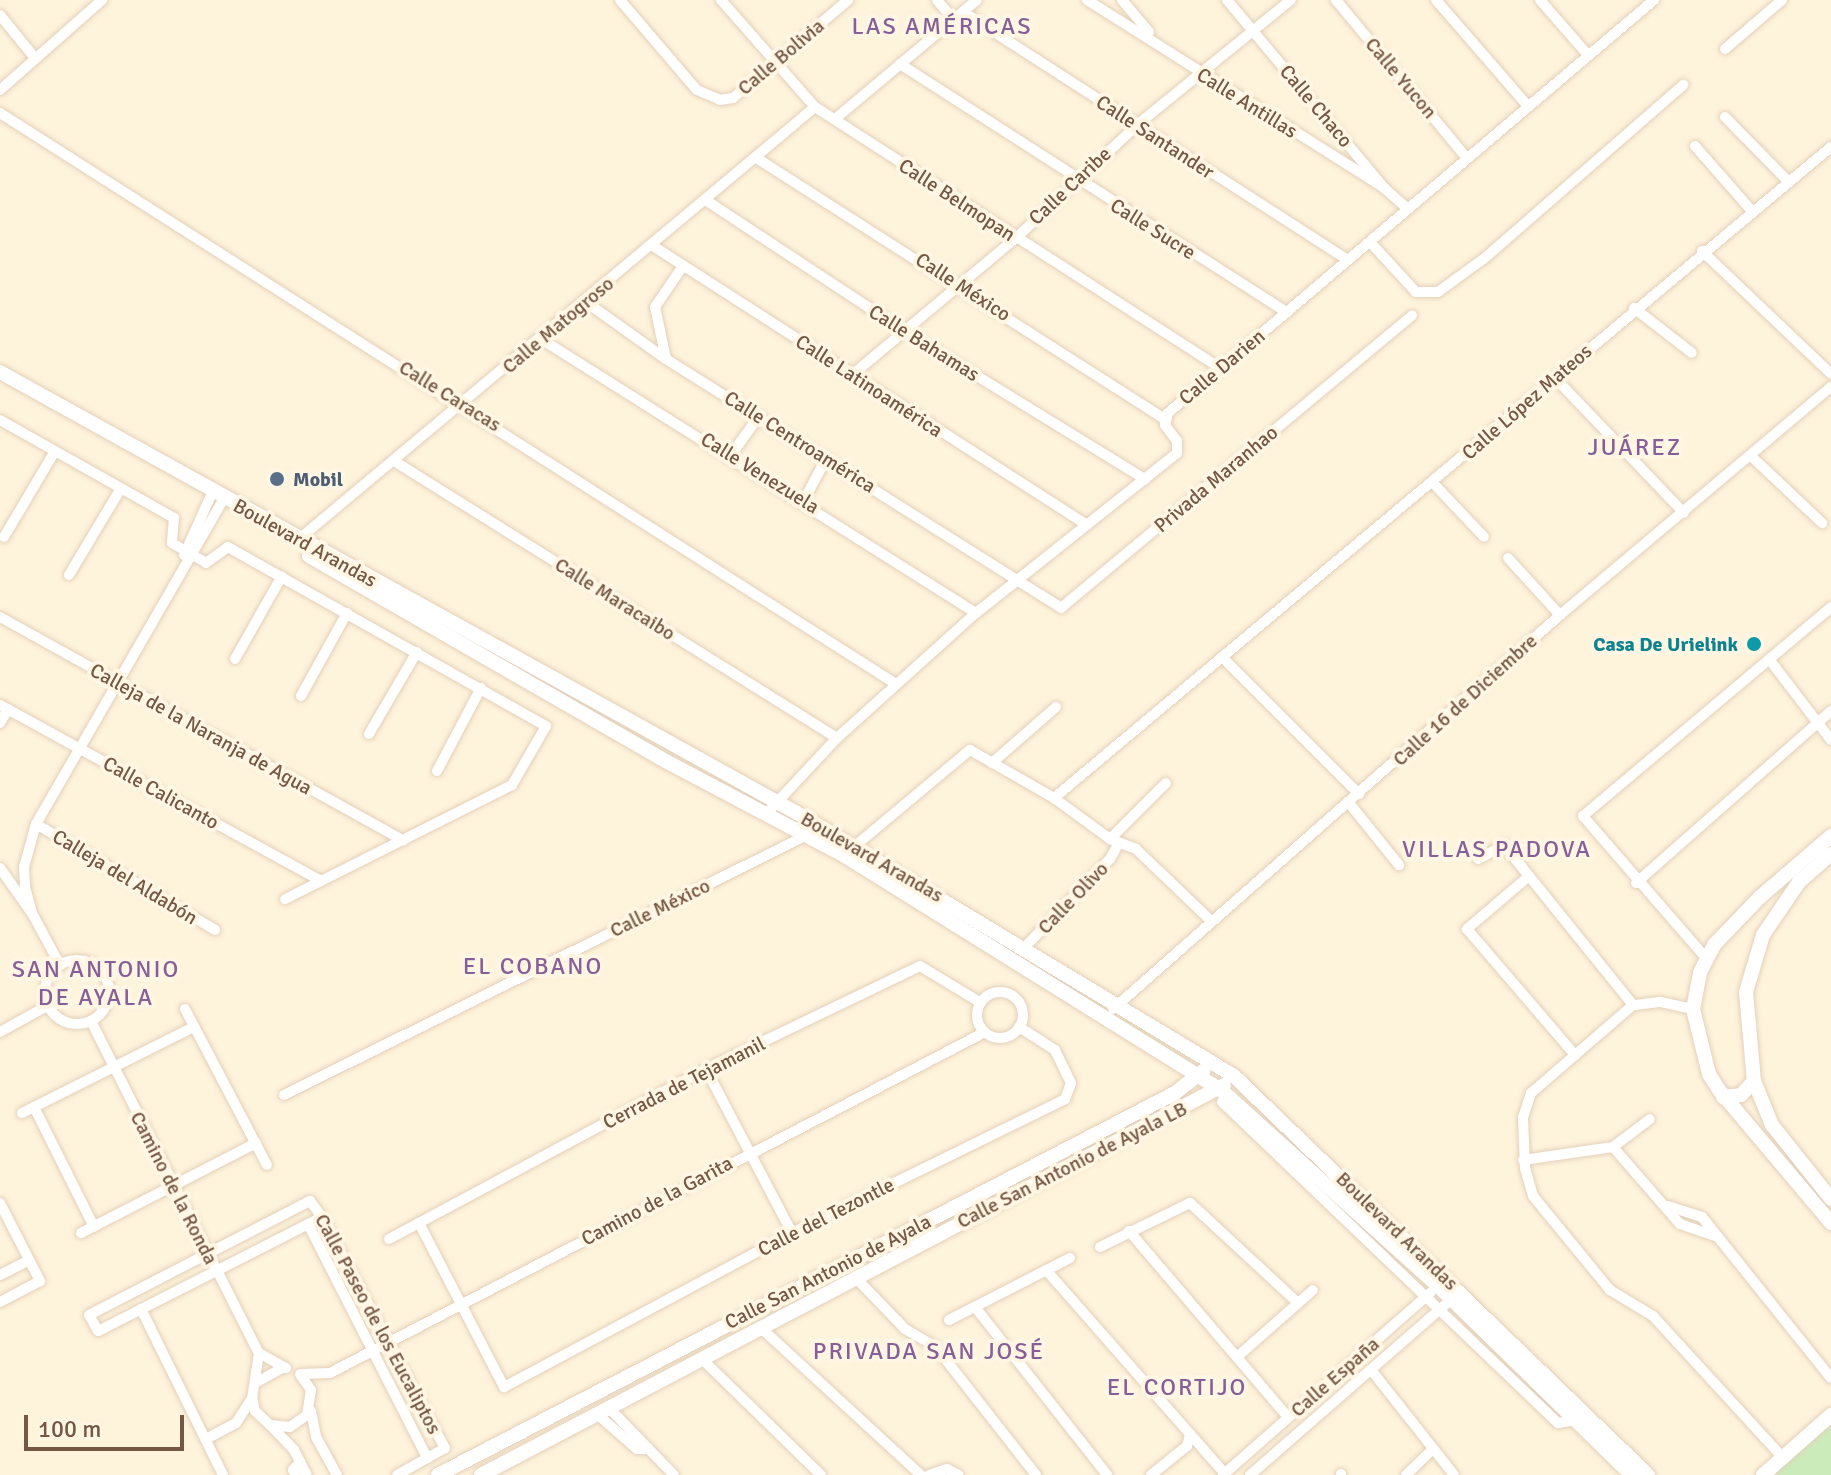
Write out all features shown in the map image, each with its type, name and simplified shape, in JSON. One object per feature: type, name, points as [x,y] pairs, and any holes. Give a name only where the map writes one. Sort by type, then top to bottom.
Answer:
[{"type":"main road","name":"Boulevard Arandas","points":[[0,372],[660,758],[821,827],[849,851],[1160,1055],[1199,1076],[1279,1141],[1451,1300],[1632,1475]]},
{"type":"main road","name":"Boulevard Arandas","points":[[0,379],[216,498],[299,539],[660,741],[771,808],[807,834],[849,851],[1023,949],[1211,1061],[1234,1076],[1437,1287]]},
{"type":"main road","points":[[1831,836],[1739,918],[1706,958],[1693,1009],[1709,1074],[1723,1097],[1831,1223]]},
{"type":"main road","points":[[1831,854],[1799,882],[1763,935],[1746,992],[1754,1081],[1772,1125],[1831,1199]]},
{"type":"main road","points":[[1739,918],[1763,935]]},
{"type":"main road","points":[[1160,1055],[1174,1071],[1175,1093]]},
{"type":"main road","name":"Calle San Antonio de Ayala","points":[[438,1475],[1175,1093],[1199,1076],[1211,1061]]},
{"type":"main road","name":"Calle San Antonio de Ayala LB","points":[[481,1475],[1202,1098],[1221,1096],[1234,1076]]},
{"type":"main road","points":[[1723,1097],[1741,1095],[1754,1081]]},
{"type":"main road","points":[[1279,1141],[1285,1161]]},
{"type":"main road","points":[[887,1242],[895,1257]]},
{"type":"main road","points":[[794,1289],[802,1306]]},
{"type":"main road","name":"Boulevard Arandas","points":[[1451,1300],[1648,1475]]},
{"type":"main road","points":[[565,1409],[573,1427]]},
{"type":"main road","points":[[1763,1475],[1831,1415]]},
{"type":"street","points":[[0,90],[102,0]]},
{"type":"street","name":"Calle Bolivia","points":[[620,0],[709,98],[733,98],[848,0]]},
{"type":"street","name":"Calle Belmopan","points":[[721,0],[815,107],[1222,369]]},
{"type":"street","points":[[827,0],[836,10]]},
{"type":"street","name":"Calle Santander","points":[[937,0],[1348,260]]},
{"type":"street","points":[[835,119],[977,0]]},
{"type":"street","name":"Calle Antillas","points":[[1087,0],[1155,39],[1199,73],[1384,188]]},
{"type":"street","name":"Calle Antillas","points":[[1122,0],[1155,39]]},
{"type":"street","name":"Calle Chaco","points":[[1227,0],[1384,188],[1407,208]]},
{"type":"street","name":"Calle Caribe","points":[[852,375],[1016,238],[1137,125],[1291,0]]},
{"type":"street","name":"Calle Yucon","points":[[1336,0],[1465,156]]},
{"type":"street","points":[[1436,0],[1527,105]]},
{"type":"street","points":[[1540,0],[1588,55]]},
{"type":"street","points":[[1725,49],[1782,0]]},
{"type":"street","name":"Calle Darien","points":[[771,808],[837,738],[976,613],[1177,453],[1177,441],[1165,419],[1465,156],[1648,2]]},
{"type":"street","points":[[0,15],[34,57]]},
{"type":"street","name":"Calle Sucre","points":[[900,64],[1075,180],[1287,312]]},
{"type":"street","points":[[1370,242],[1416,292],[1438,292],[1486,257],[1683,85]]},
{"type":"street","name":"Calle Matogroso","points":[[299,539],[758,159],[815,107]]},
{"type":"street","name":"Calle Caracas","points":[[0,113],[464,404],[896,684]]},
{"type":"street","points":[[1725,117],[1788,181]]},
{"type":"street","points":[[1695,146],[1752,211]]},
{"type":"street","name":"Calle López Mateos","points":[[1054,798],[1433,483],[1702,251],[1831,147]]},
{"type":"street","name":"Calle México","points":[[758,159],[961,285],[1165,419]]},
{"type":"street","name":"Calle Bahamas","points":[[707,201],[904,331],[1145,479]]},
{"type":"street","name":"Calle Latinoamérica","points":[[653,246],[1087,525]]},
{"type":"street","points":[[1702,251],[1831,374]]},
{"type":"street","points":[[666,359],[655,307],[683,266]]},
{"type":"street","name":"Calle Centroamérica","points":[[586,302],[666,359],[1018,577]]},
{"type":"street","points":[[1634,308],[1692,353]]},
{"type":"street","name":"Privada Maranhao","points":[[1018,577],[1061,608],[1412,316]]},
{"type":"street","name":"Calle Venezuela","points":[[541,339],[804,500],[976,613]]},
{"type":"street","points":[[1556,379],[1684,513]]},
{"type":"street","name":"Calle 16 de Diciembre","points":[[1104,1018],[1560,615],[1831,387]]},
{"type":"street","points":[[731,455],[759,416]]},
{"type":"street","points":[[0,420],[174,518],[177,525],[171,539],[188,553],[209,562],[228,547],[546,726],[512,785],[285,899]]},
{"type":"street","points":[[4,537],[55,451]]},
{"type":"street","points":[[1751,456],[1822,523]]},
{"type":"street","points":[[804,500],[826,459]]},
{"type":"street","name":"Calle Maracaibo","points":[[394,461],[837,738]]},
{"type":"street","points":[[1433,483],[1484,537]]},
{"type":"street","points":[[69,575],[121,488]]},
{"type":"street","points":[[32,913],[24,867],[36,824],[183,565],[216,498]]},
{"type":"street","points":[[1508,558],[1560,615]]},
{"type":"street","points":[[235,659],[282,576]]},
{"type":"street","points":[[1706,958],[1582,819],[1831,607]]},
{"type":"street","points":[[301,696],[347,613]]},
{"type":"street","name":"Calleja de la Naranja de Agua","points":[[0,617],[403,840]]},
{"type":"street","points":[[369,734],[417,652]]},
{"type":"street","points":[[1222,657],[1359,794]]},
{"type":"street","points":[[1769,659],[1831,740]]},
{"type":"street","points":[[437,771],[481,688]]},
{"type":"street","points":[[0,723],[4,707]]},
{"type":"street","name":"Calle Calicanto","points":[[4,707],[321,881]]},
{"type":"street","points":[[992,763],[1056,707]]},
{"type":"street","points":[[1636,883],[1831,711]]},
{"type":"street","points":[[660,741],[660,758]]},
{"type":"street","points":[[849,851],[967,749],[1054,798],[1114,841],[1136,849],[1211,921]]},
{"type":"street","name":"Calle Olivo","points":[[1023,949],[1110,859],[1114,841],[1166,783]]},
{"type":"street","points":[[1349,803],[1399,865]]},
{"type":"street","name":"Calleja del Aldabón","points":[[36,824],[215,930]]},
{"type":"street","name":"Calle México","points":[[284,1095],[821,827]]},
{"type":"street","points":[[1478,859],[1504,845],[1633,1005]]},
{"type":"street","points":[[0,868],[32,913],[60,965]]},
{"type":"street","points":[[1529,876],[1467,929],[1575,1055]]},
{"type":"street","points":[[85,962],[105,977],[107,1002],[91,1021],[74,1025],[58,1019],[47,1006],[49,976],[60,965],[85,962]]},
{"type":"street","name":"Cerrada de Tejamanil","points":[[389,1239],[706,1069],[920,966],[981,1003]]},
{"type":"street","points":[[995,993],[1010,994],[1023,1012],[1019,1027],[1003,1038],[985,1032],[977,1016],[981,1003],[995,993]]},
{"type":"street","points":[[1693,1009],[1659,1002],[1633,1005],[1575,1055],[1527,1099],[1523,1160],[1533,1196],[1610,1290],[1653,1316],[1783,1458]]},
{"type":"street","points":[[0,1032],[47,1006]]},
{"type":"street","points":[[185,1009],[267,1165]]},
{"type":"street","name":"Camino de la Ronda","points":[[91,1021],[259,1353]]},
{"type":"street","points":[[22,1113],[194,1027]]},
{"type":"street","name":"Calle del Tezontle","points":[[461,1304],[504,1387],[792,1233],[1065,1099],[1071,1083],[1055,1050],[1019,1027]]},
{"type":"street","name":"Camino de la Garita","points":[[301,1374],[330,1373],[985,1032]]},
{"type":"street","points":[[706,1069],[792,1233]]},
{"type":"street","points":[[1221,1096],[1285,1161],[1437,1287]]},
{"type":"street","points":[[34,1107],[94,1227]]},
{"type":"street","points":[[1523,1160],[1613,1147],[1650,1119]]},
{"type":"street","points":[[81,1233],[256,1143]]},
{"type":"street","points":[[1613,1147],[1688,1229],[1718,1237]]},
{"type":"street","name":"Calle Paseo de los Eucaliptos","points":[[208,1254],[310,1201],[322,1217],[445,1448],[427,1458],[308,1224]]},
{"type":"street","points":[[0,1203],[40,1281],[0,1302]]},
{"type":"street","points":[[1100,1247],[1190,1203],[1298,1303]]},
{"type":"street","points":[[1668,1206],[1702,1217],[1831,1378]]},
{"type":"street","points":[[208,1254],[89,1315],[98,1331],[322,1217]]},
{"type":"street","points":[[419,1223],[461,1304]]},
{"type":"street","points":[[1129,1231],[1288,1417]]},
{"type":"street","points":[[949,1320],[1070,1258]]},
{"type":"street","points":[[0,1275],[29,1260]]},
{"type":"street","points":[[1046,1270],[1224,1474]]},
{"type":"street","points":[[856,1278],[905,1329],[935,1346],[1036,1475]]},
{"type":"street","name":"Calle España","points":[[1224,1474],[1437,1287]]},
{"type":"street","points":[[1237,1357],[1313,1290]]},
{"type":"street","name":"Calle España","points":[[1250,1475],[1451,1300]]},
{"type":"street","points":[[975,1307],[1107,1475]]},
{"type":"street","points":[[141,1309],[223,1475]]},
{"type":"street","points":[[761,1328],[921,1475]]},
{"type":"street","points":[[206,1439],[236,1423],[252,1398],[257,1382],[259,1353],[301,1374],[312,1402],[316,1437],[337,1475]]},
{"type":"street","points":[[702,1359],[821,1475]]},
{"type":"street","points":[[257,1382],[269,1371],[286,1368]]},
{"type":"street","points":[[1372,1371],[1454,1475]]},
{"type":"street","name":"Camino de la Garita","points":[[312,1402],[330,1373]]},
{"type":"street","points":[[1323,1387],[1337,1402]]},
{"type":"street","points":[[252,1398],[267,1424],[300,1462],[307,1475]]},
{"type":"street","points":[[236,1423],[300,1422],[312,1402]]},
{"type":"street","points":[[603,1411],[637,1449],[645,1449],[674,1475]]},
{"type":"street","points":[[1151,1475],[1187,1446],[1190,1435]]},
{"type":"street","points":[[1406,1475],[1432,1450]]},
{"type":"street","points":[[397,1475],[427,1458]]},
{"type":"street","points":[[296,1475],[293,1470],[300,1462]]},
{"type":"street","points":[[929,1475],[958,1474]]},
{"type":"green space","points":[[1831,1422],[1831,1475],[1775,1475],[1776,1471]]},
{"type":"place","name":"Mobil","points":[[277,479]]},
{"type":"place","name":"Casa De Urielink","points":[[1754,644]]},
{"type":"district","name":"LAS AMÉRICAS","points":[[942,27]]},
{"type":"district","name":"JUÁREZ","points":[[1635,448]]},
{"type":"district","name":"VILLAS PADOVA","points":[[1497,850]]},
{"type":"district","name":"EL COBANO","points":[[533,967]]},
{"type":"district","name":"SAN ANTONIO DE AYALA","points":[[96,984]]},
{"type":"district","name":"PRIVADA SAN JOSÉ","points":[[929,1352]]},
{"type":"district","name":"EL CORTIJO","points":[[1177,1388]]}]
